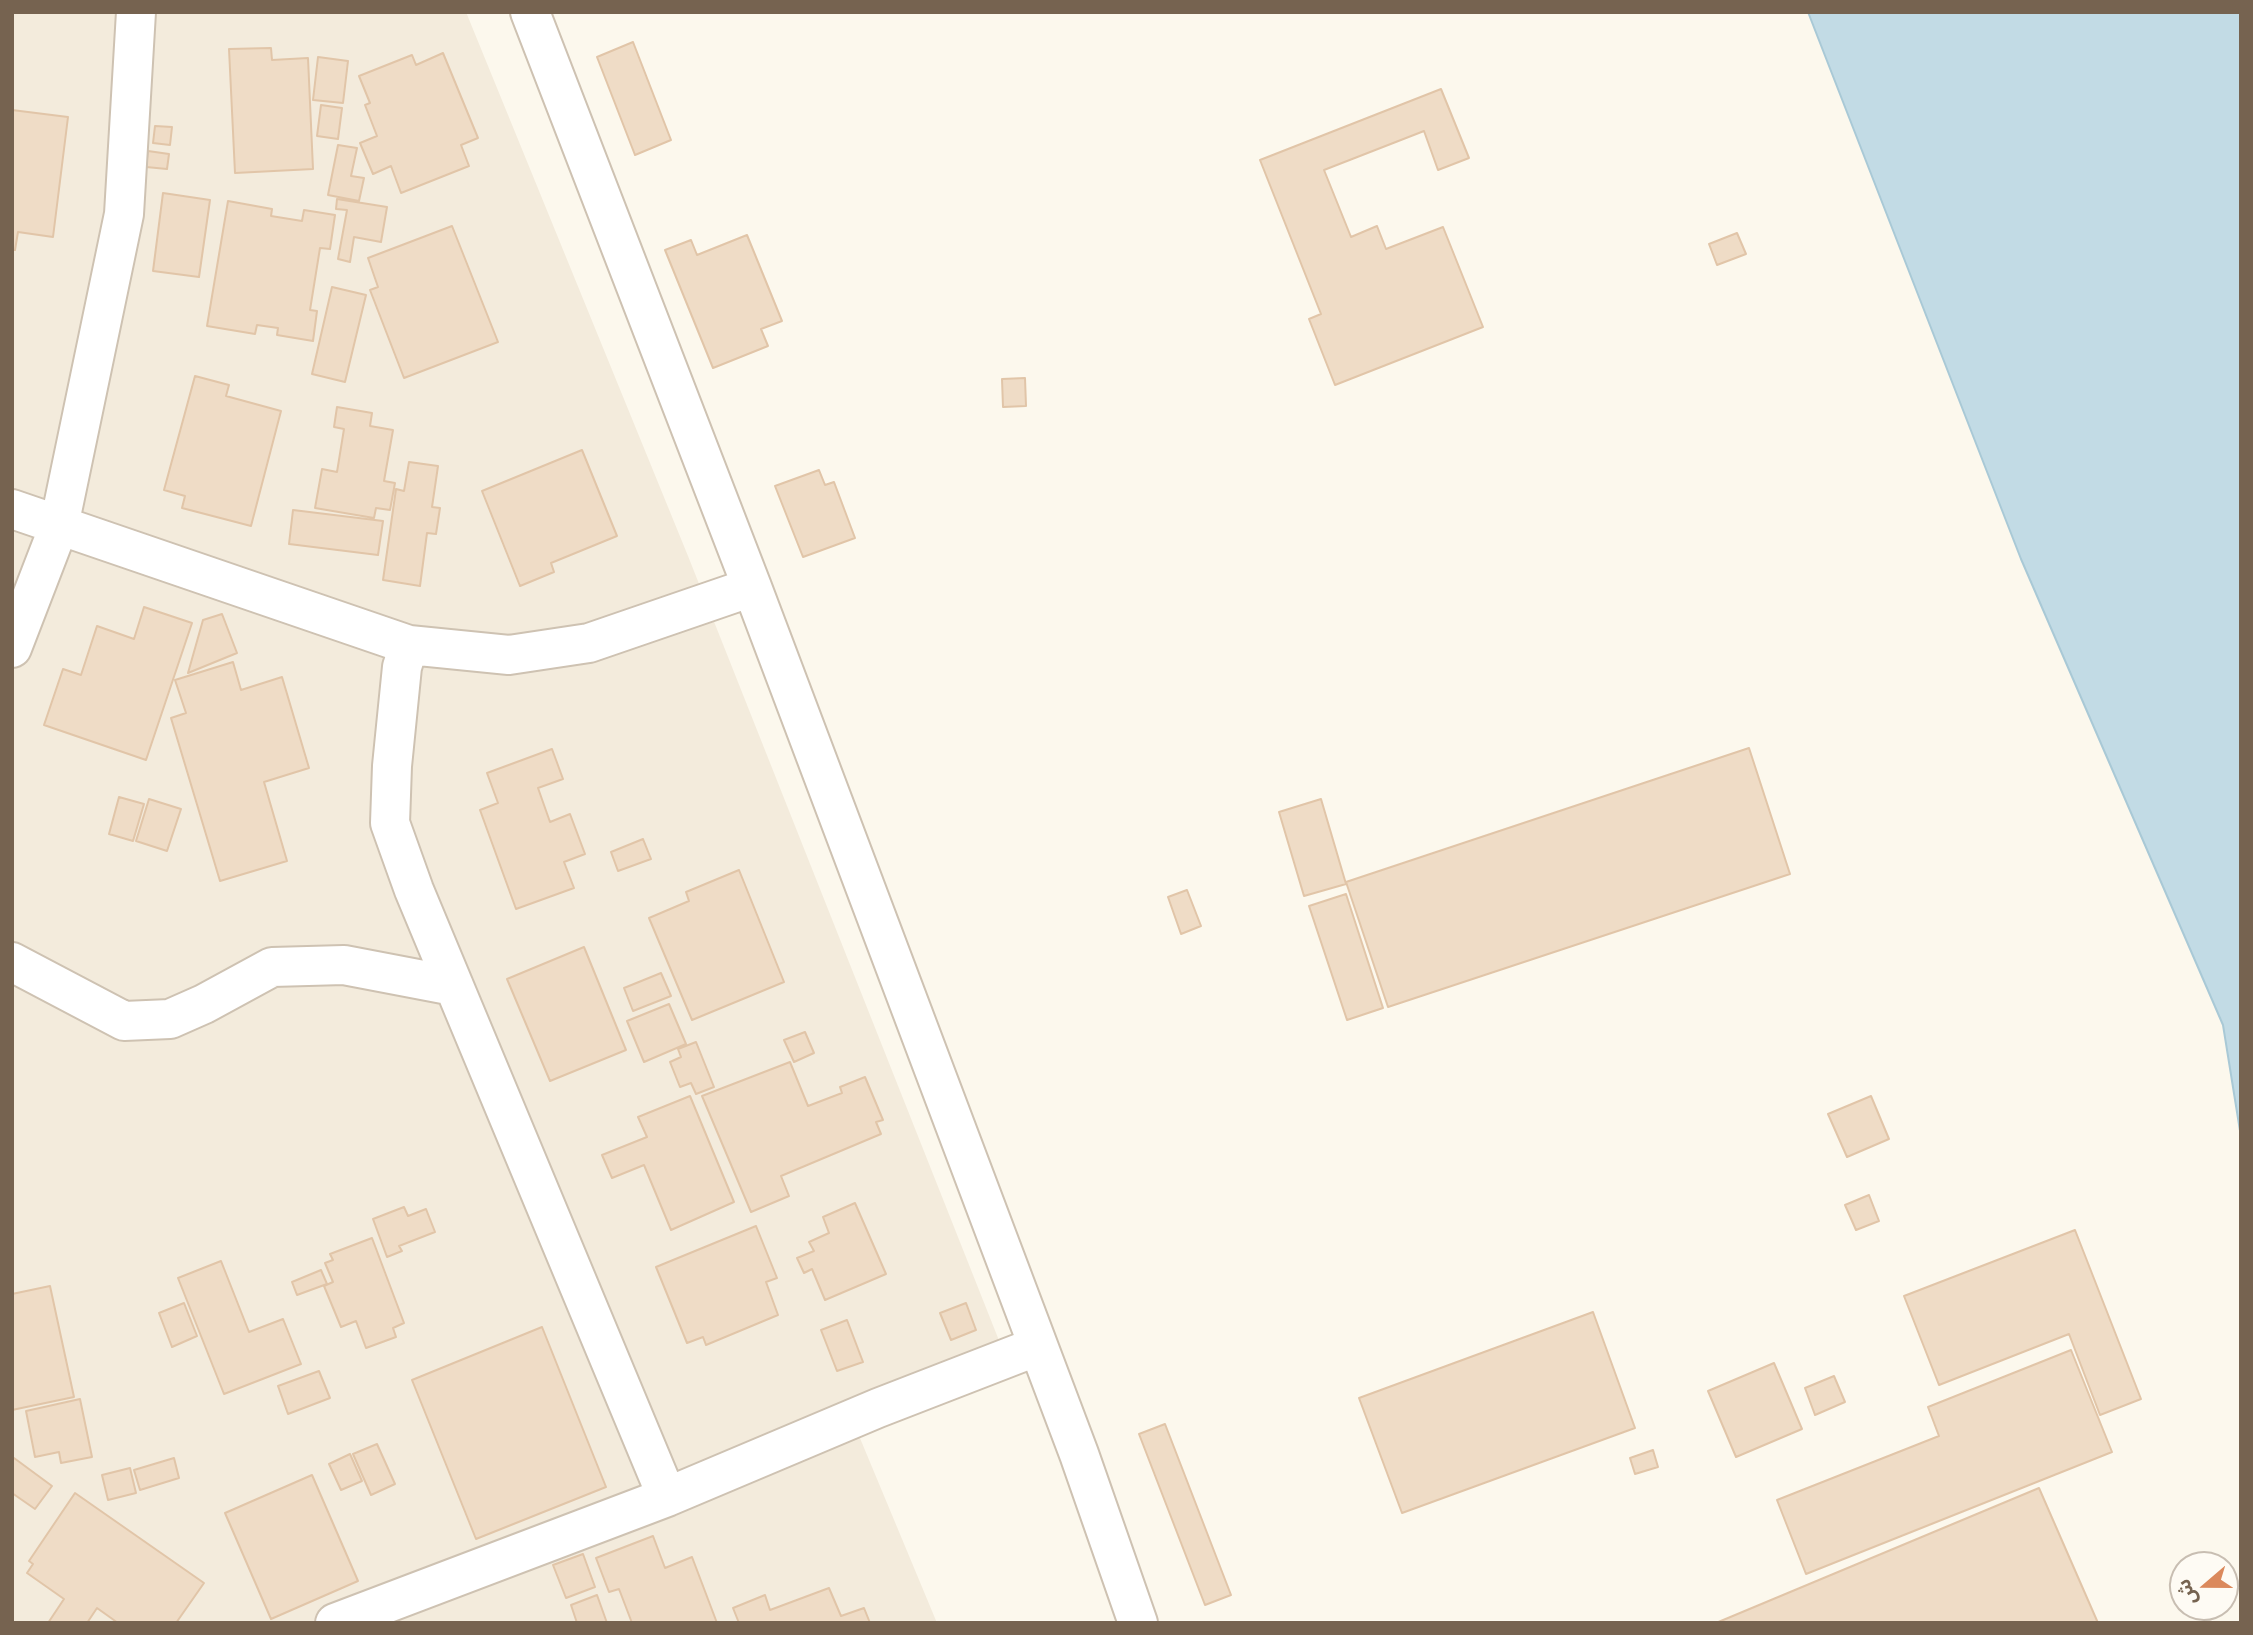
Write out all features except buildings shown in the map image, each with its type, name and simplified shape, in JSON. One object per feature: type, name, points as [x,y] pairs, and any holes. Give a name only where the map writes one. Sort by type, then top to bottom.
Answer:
[{"type":"street","points":[[12,648],[60,526],[124,214],[136,12]]},
{"type":"street","points":[[530,12],[752,587],[1079,1454],[1138,1623]]},
{"type":"street","points":[[12,509],[409,645],[509,655],[589,643],[752,587]]},
{"type":"street","points":[[409,645],[402,667],[392,766],[390,823],[414,890],[667,1497]]},
{"type":"street","points":[[12,962],[124,1021],[170,1019],[272,967],[344,965],[454,986]]},
{"type":"street","points":[[335,1623],[667,1497],[878,1408],[1038,1346]]},
{"type":"shaded area","points":[[12,12],[466,12],[688,556],[1000,1343],[847,1407],[937,1623],[12,1623]]},
{"type":"water","points":[[1808,12],[2241,12],[2241,1137],[2223,1025],[2021,559]]}]
